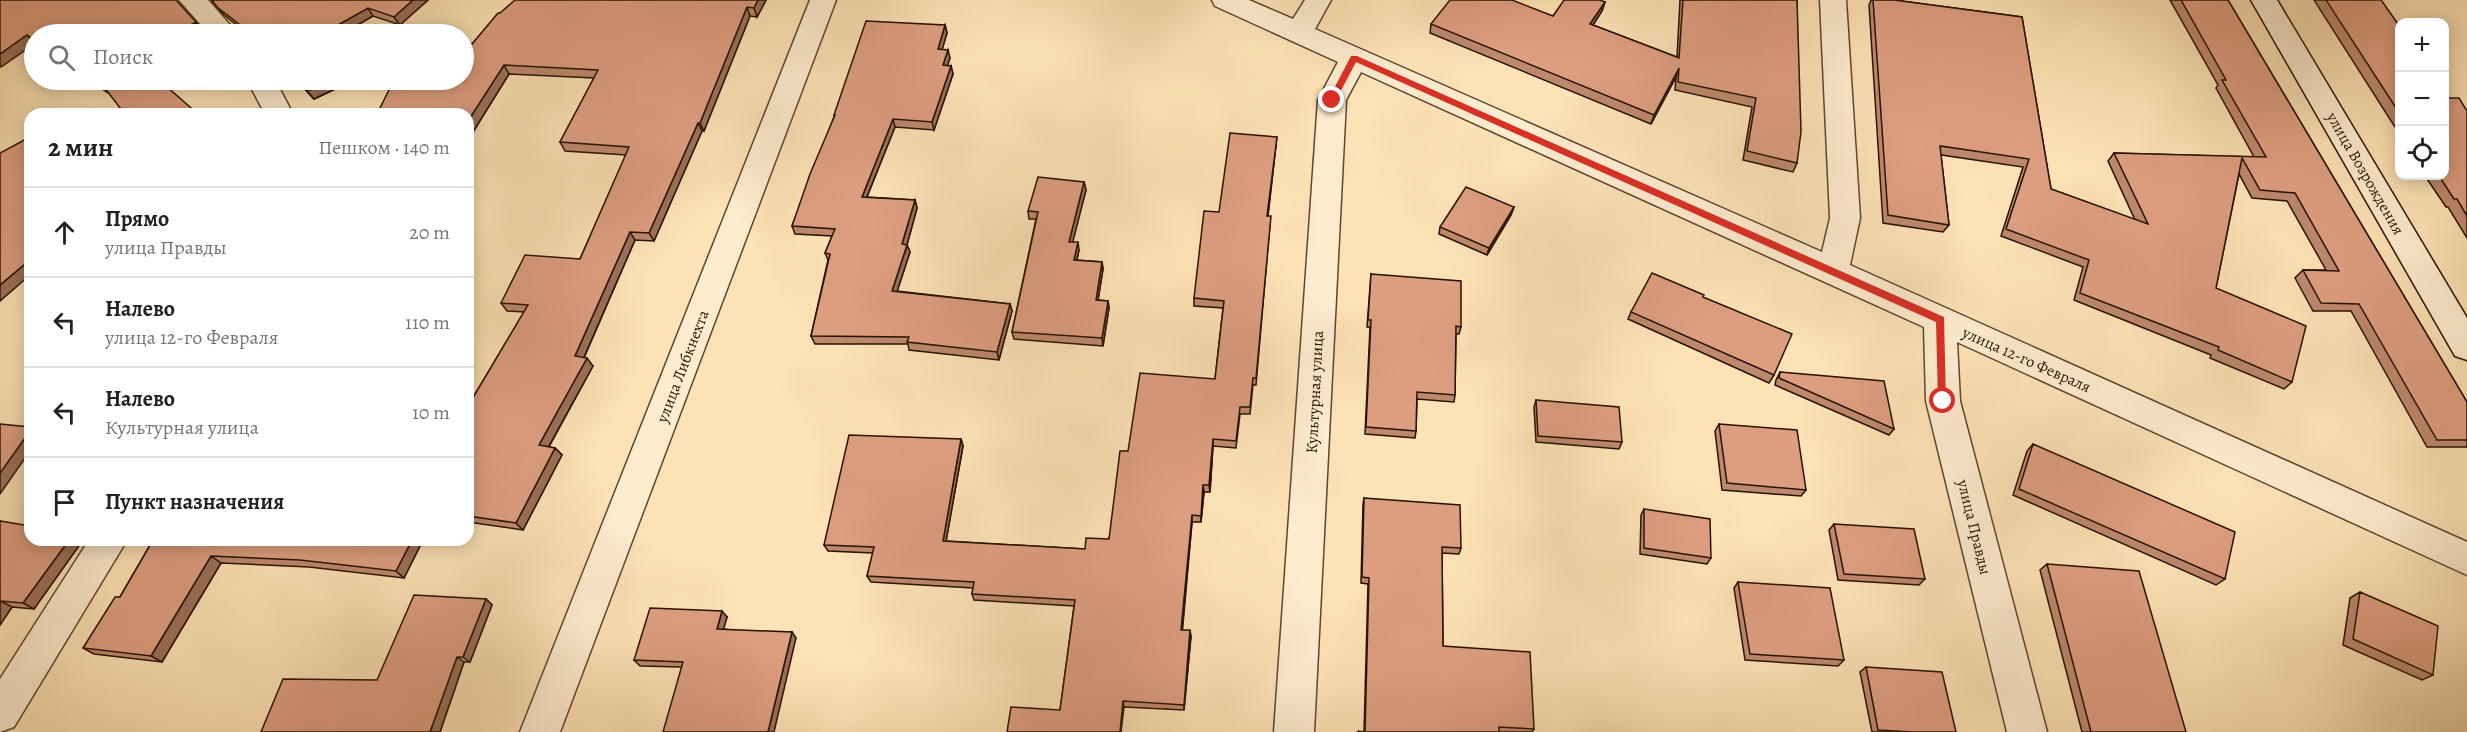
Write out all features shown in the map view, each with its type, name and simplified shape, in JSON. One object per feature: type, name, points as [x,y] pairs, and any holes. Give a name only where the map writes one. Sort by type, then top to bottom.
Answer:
[{"type":"street","points":[[192,0],[215,24]]},
{"type":"street","name":"улица Либкнехта","points":[[540,732],[823,0]]},
{"type":"street","name":"улица 12-го Февраля","points":[[1225,0],[1833,271],[2467,559]]},
{"type":"street","points":[[1299,32],[1318,0]]},
{"type":"street","points":[[1833,0],[1845,218],[1833,271]]},
{"type":"street","name":"улица Возрождения","points":[[2264,0],[2467,347]]},
{"type":"street","name":"Культурная улица","points":[[1294,732],[1332,100],[1354,58]]},
{"type":"street","points":[[266,90],[276,108]]},
{"type":"street","name":"улица Правды","points":[[1940,320],[1943,401],[2027,732]]},
{"type":"street","points":[[0,714],[105,546]]},
{"type":"building","points":[[0,0],[176,0],[196,22],[192,24],[24,24],[24,37],[0,54]]},
{"type":"building","points":[[212,0],[413,0],[394,17],[368,8],[340,24],[239,24],[217,7]]},
{"type":"building","points":[[515,0],[758,0],[754,8],[747,7],[700,123],[698,123],[649,233],[630,232],[575,356],[587,358],[539,445],[555,448],[516,523],[474,517],[474,396],[528,305],[501,303],[525,255],[580,259],[629,147],[560,142],[598,70],[504,65],[474,112],[474,108],[380,108],[389,90],[474,90],[474,42]]},
{"type":"building","points":[[1450,0],[1512,0],[1553,16],[1564,0],[1600,0],[1605,2],[1590,24],[1679,58],[1683,0],[1797,0],[1801,132],[1797,163],[1747,151],[1756,98],[1678,82],[1679,68],[1654,115],[1431,24]]},
{"type":"building","points":[[1873,0],[1894,0],[2022,17],[2051,189],[2148,224],[2114,153],[2266,157],[2222,80],[2226,80],[2181,0],[2228,0],[2467,402],[2467,440],[2437,440],[2359,304],[2321,303],[2303,270],[2339,271],[2295,193],[2260,190],[2242,158],[2216,288],[2306,326],[2292,382],[2218,350],[2219,347],[2080,293],[2089,260],[2006,229],[2029,159],[1940,146],[1949,225],[1888,215]]},
{"type":"building","points":[[2326,0],[2381,0],[2395,20],[2395,106]]},
{"type":"building","points":[[866,21],[945,25],[938,49],[948,50],[943,65],[951,66],[932,122],[893,119],[862,197],[915,200],[902,244],[907,245],[892,291],[1010,304],[997,352],[907,342],[909,337],[811,336],[830,254],[825,253],[835,229],[792,226],[810,174],[835,115]]},
{"type":"building","points":[[106,90],[170,90],[191,108],[120,108]]},
{"type":"building","points":[[2449,98],[2459,98],[2467,111],[2467,216],[2457,199],[2454,199],[2442,180],[2449,180]]},
{"type":"building","points":[[1230,133],[1277,137],[1267,216],[1271,216],[1256,378],[1253,378],[1250,407],[1240,407],[1236,441],[1213,439],[1209,485],[1203,485],[1201,516],[1192,515],[1181,630],[1190,630],[1184,705],[1123,701],[1120,732],[1007,732],[1011,707],[1060,710],[1075,600],[972,594],[974,582],[867,576],[874,547],[824,545],[849,435],[961,439],[943,541],[1085,549],[1086,538],[1109,539],[1120,451],[1128,451],[1140,373],[1215,379],[1224,301],[1194,298],[1204,211],[1219,212]]},
{"type":"building","points":[[24,140],[24,265],[0,285],[0,153]]},
{"type":"building","points":[[1038,177],[1084,182],[1069,242],[1078,242],[1074,260],[1102,262],[1096,300],[1108,301],[1102,338],[1012,332],[1038,212],[1028,211]]},
{"type":"building","points":[[1466,187],[1514,207],[1489,248],[1440,227]]},
{"type":"building","points":[[1652,273],[1792,334],[1774,375],[1631,312]]},
{"type":"building","points":[[1371,274],[1461,281],[1461,327],[1456,326],[1455,395],[1417,392],[1416,431],[1366,427]]},
{"type":"building","points":[[1780,372],[1884,381],[1894,429],[1779,378]]},
{"type":"building","points":[[1536,400],[1619,407],[1622,442],[1538,436]]},
{"type":"building","points":[[0,424],[24,426],[24,439],[0,473]]},
{"type":"building","points":[[1719,424],[1797,430],[1806,490],[1727,483]]},
{"type":"building","points":[[2033,444],[2235,532],[2225,579],[2019,489]]},
{"type":"building","points":[[1364,498],[1460,505],[1461,548],[1442,547],[1443,646],[1530,652],[1534,729],[1499,727],[1499,732],[1365,732],[1369,578],[1362,577]]},
{"type":"building","points":[[1644,509],[1710,519],[1711,558],[1644,548]]},
{"type":"building","points":[[0,521],[24,525],[24,546],[65,546],[23,603],[1,601],[0,603]]},
{"type":"building","points":[[1834,524],[1914,529],[1925,579],[1844,574]]},
{"type":"building","points":[[150,546],[409,546],[396,571],[300,560],[211,556],[151,656],[83,648],[115,597],[120,597]]},
{"type":"building","points":[[2047,564],[2139,571],[2186,732],[2091,732]]},
{"type":"building","points":[[1738,582],[1830,588],[1844,660],[1750,654]]},
{"type":"building","points":[[2360,592],[2438,626],[2433,675],[2353,639]]},
{"type":"building","points":[[414,595],[486,599],[463,657],[457,657],[430,732],[261,732],[283,679],[377,680]]},
{"type":"building","points":[[650,608],[722,611],[717,629],[792,632],[768,732],[663,732],[683,662],[634,660]]},
{"type":"building","points":[[1866,667],[1942,672],[1956,732],[1878,730]]},
{"type":"route","points":[[1332,100],[1354,58],[1940,320],[1943,401]]}]
